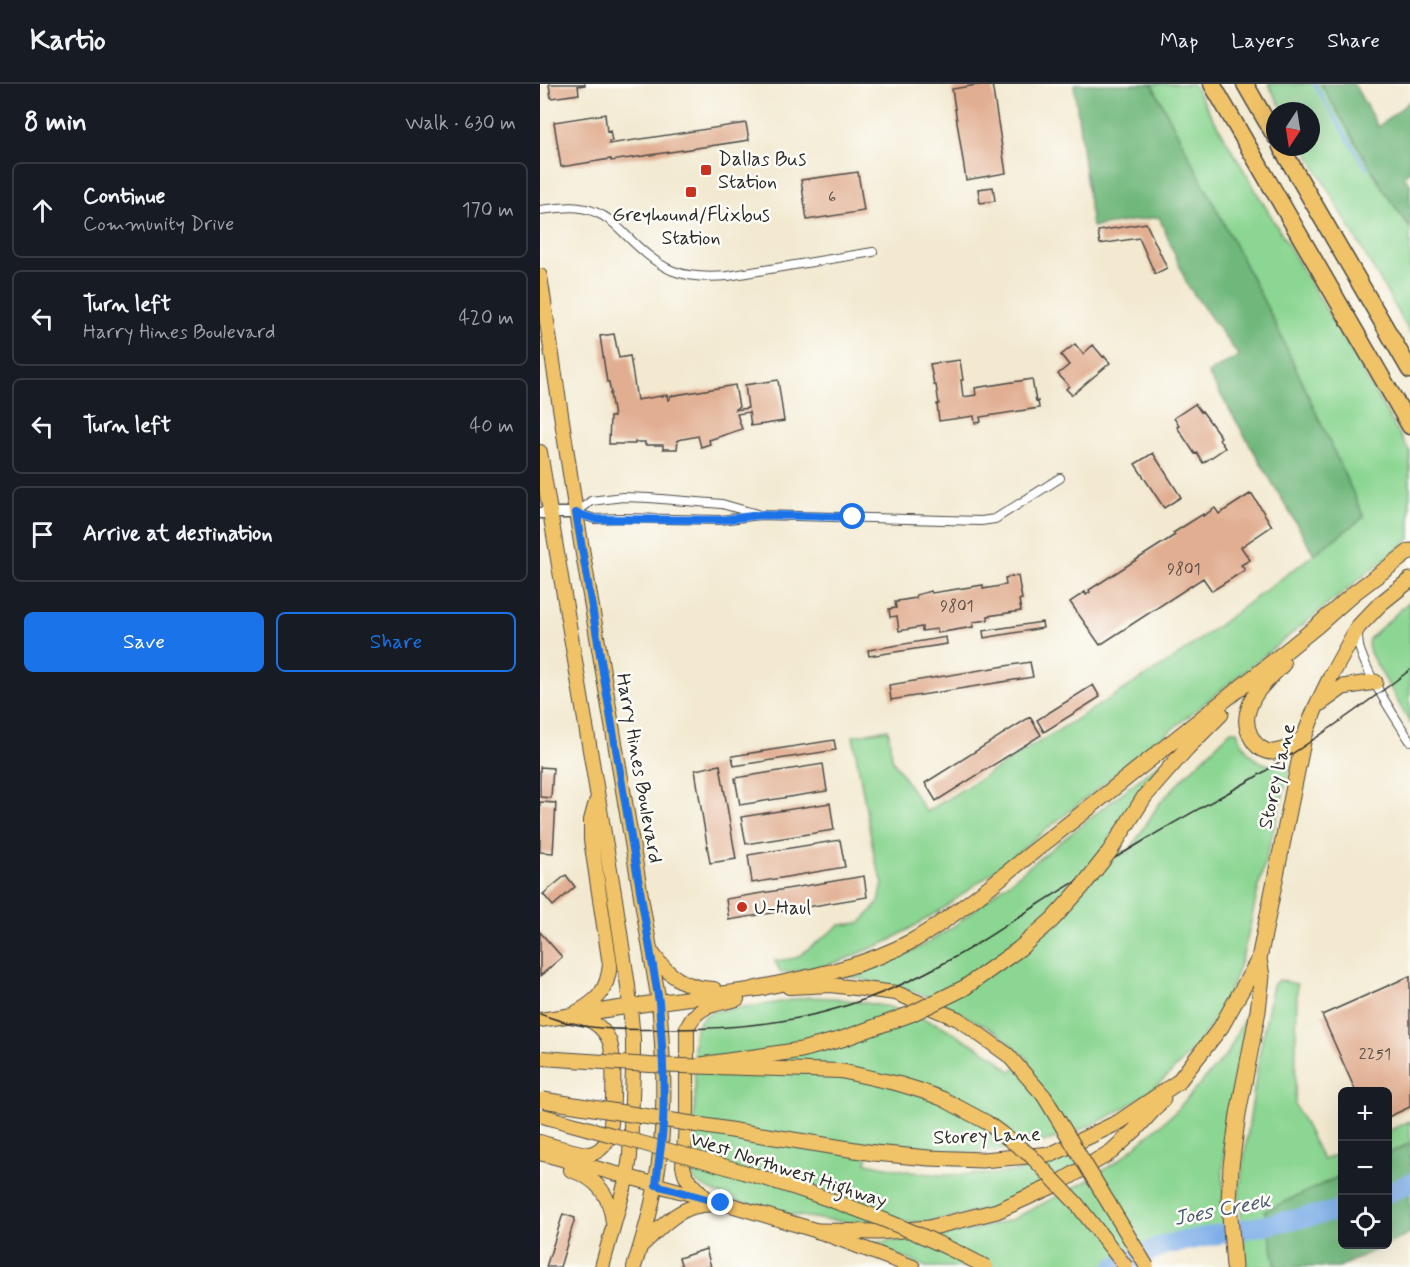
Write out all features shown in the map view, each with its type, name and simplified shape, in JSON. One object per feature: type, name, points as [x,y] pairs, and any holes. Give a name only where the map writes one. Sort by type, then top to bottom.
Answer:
[{"type":"highway","points":[[1212,84],[1410,426]]},
{"type":"highway","points":[[1245,84],[1266,120]]},
{"type":"highway","points":[[1286,156],[1410,370]]},
{"type":"highway","points":[[750,989],[849,967],[912,942],[937,926],[1255,676],[1354,593],[1410,550]]},
{"type":"highway","name":"Storey Lane","points":[[541,1108],[874,1153],[982,1160],[1052,1154],[1119,1122],[1178,1082],[1221,1027],[1259,959],[1304,737],[1332,674],[1358,627],[1380,604],[1410,580]]},
{"type":"highway","points":[[1304,737],[1292,747],[1269,752],[1260,749],[1255,744],[1246,724],[1248,709],[1253,697],[1317,626]]},
{"type":"highway","points":[[701,1065],[801,1050],[842,1039],[910,1014],[964,987],[1018,949],[1052,920],[1110,851],[1145,796],[1255,676]]},
{"type":"highway","points":[[1316,707],[1343,687],[1375,682]]},
{"type":"highway","points":[[1234,1267],[1229,1202],[1231,1166],[1258,1011],[1262,976],[1259,959]]},
{"type":"highway","points":[[818,1231],[878,1232],[929,1228],[998,1211],[1058,1184],[1111,1152],[1135,1131],[1178,1082]]},
{"type":"main road","name":"Harry Hines Boulevard","points":[[540,276],[576,513],[659,1002],[663,1049],[663,1126],[656,1185],[634,1267]]},
{"type":"main road","points":[[540,452],[545,513],[598,797],[628,986],[633,1039],[632,1124],[627,1177],[602,1267]]},
{"type":"main road","points":[[570,1016],[597,999],[608,979],[610,965],[591,840],[591,820],[598,797]]},
{"type":"main road","points":[[602,822],[628,819]]},
{"type":"main road","points":[[651,950],[662,966],[672,975],[687,984],[700,988],[750,989],[831,985],[896,993],[958,1019],[1008,1055],[1044,1096],[1147,1267]]},
{"type":"main road","points":[[714,1201],[694,1187],[686,1177],[683,1166],[687,1110],[687,1028],[691,1018],[698,1011],[710,1005],[789,987]]},
{"type":"main road","points":[[540,1020],[750,989]]},
{"type":"main road","points":[[540,1142],[589,1154],[601,1149],[611,1129],[614,1078],[609,1040],[594,1023],[584,1018],[570,1016]]},
{"type":"main road","points":[[541,1058],[650,1065],[841,1071],[899,1084],[943,1100],[986,1122],[1030,1155],[1076,1203],[1126,1267]]},
{"type":"main road","name":"West Northwest Highway","points":[[541,1108],[818,1196],[888,1221],[953,1249],[986,1267]]},
{"type":"main road","points":[[540,1153],[818,1231],[914,1267]]},
{"type":"main road","points":[[540,1160],[587,1176],[597,1184],[612,1209],[614,1226]]},
{"type":"main road","points":[[640,1247],[677,1213],[714,1201]]},
{"type":"street","points":[[540,210],[570,207],[598,212],[618,227],[652,260],[680,274],[694,276],[728,276],[873,252]]},
{"type":"street","points":[[545,513],[576,513],[595,519],[721,520],[760,515],[981,521],[995,519],[1059,478]]},
{"type":"street","points":[[576,513],[591,501],[623,497],[722,504],[760,515]]},
{"type":"street","points":[[1358,627],[1359,647],[1375,682],[1410,741]]},
{"type":"green space","points":[[1074,84],[1152,84],[1274,321],[1364,517],[1314,554],[1208,373],[1239,356],[1188,286],[1159,217],[1092,227]]},
{"type":"green space","points":[[1152,84],[1193,84],[1410,452],[1410,539],[1006,862],[944,908],[889,941],[841,961],[812,969],[781,973],[775,961],[796,958],[840,925],[861,923],[879,902],[883,883],[875,860],[853,736],[888,729],[892,759],[926,812],[1172,660],[1364,517],[1274,321]]},
{"type":"green space","points":[[1268,84],[1321,84],[1385,192],[1410,228],[1410,333],[1309,156],[1320,156],[1320,102],[1279,102]]},
{"type":"green space","points":[[1321,84],[1354,84],[1378,127],[1410,101],[1410,171],[1404,176],[1410,184],[1410,228],[1385,192]]},
{"type":"green space","points":[[1410,601],[1410,723],[1370,653],[1368,645],[1369,639]]},
{"type":"green space","points":[[1231,731],[1237,731],[1245,748],[1256,759],[1271,765],[1290,766],[1247,939],[1234,981],[1208,1029],[1183,1060],[1155,1086],[1124,1108],[1089,1126],[1052,1139],[1014,1148],[974,1153],[922,1151],[870,1142],[866,1163],[942,1175],[997,1174],[1033,1169],[1072,1156],[1079,1169],[995,1209],[927,1222],[852,1222],[794,1215],[729,1199],[697,1183],[692,1176],[695,1097],[694,1036],[698,1024],[706,1015],[714,1011],[808,997],[836,998],[890,1007],[940,1025],[995,1057],[1011,1072],[1028,1059],[997,1032],[918,993],[840,974],[872,967],[903,956],[954,926],[1160,763],[1161,765],[1108,841],[1128,853],[1159,804]]},
{"type":"green space","points":[[1279,980],[1297,984],[1295,1105],[1323,1160],[1338,1154],[1338,1177],[1266,1211],[1276,1267],[1246,1267],[1239,1193],[1259,1056],[1273,985]]},
{"type":"green space","points":[[1248,1009],[1226,1131],[1223,1170],[1224,1227],[1150,1244],[1100,1267],[926,1267],[869,1243],[964,1232],[1011,1220],[1085,1182],[1118,1161],[1174,1113],[1228,1053]]},
{"type":"green space","points":[[1410,1121],[1410,1143],[1392,1152],[1392,1141],[1392,1129]]},
{"type":"green space","points":[[1410,1143],[1410,1234],[1392,1242],[1392,1195],[1392,1152]]},
{"type":"green space","points":[[1338,1177],[1338,1249],[1378,1249],[1339,1267],[1276,1267],[1265,1211]]},
{"type":"building","points":[[549,84],[585,85],[578,86],[579,94],[551,98]]},
{"type":"building","points":[[992,84],[1006,173],[966,180],[952,89]]},
{"type":"building","points":[[605,114],[607,132],[610,131],[612,141],[609,141],[609,144],[746,123],[749,140],[561,167],[554,122]]},
{"type":"building","points":[[858,172],[864,211],[807,220],[801,180]]},
{"type":"building","points":[[993,187],[995,201],[980,203],[978,189]]},
{"type":"building","points":[[1146,223],[1167,268],[1155,274],[1139,238],[1100,244],[1098,231]]},
{"type":"building","points":[[614,334],[619,358],[630,356],[637,400],[667,395],[668,400],[670,396],[735,385],[739,407],[735,410],[748,408],[745,385],[778,380],[784,421],[751,426],[749,412],[737,414],[742,429],[709,440],[710,444],[701,447],[698,436],[678,440],[677,449],[663,449],[663,445],[645,445],[645,442],[609,444],[610,417],[614,417],[600,336]]},
{"type":"building","points":[[1075,344],[1083,354],[1093,345],[1110,363],[1072,395],[1066,389],[1069,386],[1058,374],[1069,365],[1061,355]]},
{"type":"building","points":[[960,360],[963,397],[976,395],[975,388],[1032,379],[1039,408],[980,417],[981,422],[975,423],[974,416],[939,421],[936,385],[934,385],[930,364]]},
{"type":"building","points":[[1195,404],[1221,437],[1219,439],[1225,448],[1203,463],[1177,427],[1179,426],[1174,418]]},
{"type":"building","points":[[1153,453],[1181,497],[1164,508],[1135,464]]},
{"type":"building","points":[[1250,494],[1272,526],[1241,547],[1250,560],[1241,565],[1245,570],[1212,591],[1203,578],[1100,645],[1070,602],[1085,592],[1086,595],[1090,592],[1089,590],[1175,535],[1173,533],[1203,514],[1203,516],[1215,508],[1219,514]]},
{"type":"building","points":[[1018,576],[1022,599],[1019,600],[1021,611],[988,616],[988,620],[973,622],[973,627],[937,633],[937,629],[922,631],[922,627],[899,631],[897,616],[890,617],[889,609],[896,608],[895,602],[916,598],[916,595],[983,585],[983,589],[1006,585],[1005,578]]},
{"type":"building","points":[[1042,622],[1043,628],[984,638],[983,631]]},
{"type":"building","points":[[946,637],[947,644],[869,656],[868,650]]},
{"type":"building","points":[[1030,662],[1033,677],[891,700],[889,685]]},
{"type":"building","points":[[1093,685],[1100,697],[1044,732],[1037,720]]},
{"type":"building","points":[[1030,717],[1041,735],[936,801],[925,783]]},
{"type":"building","points":[[834,740],[836,750],[734,766],[732,756]]},
{"type":"building","points":[[823,764],[827,791],[740,805],[735,778]]},
{"type":"building","points":[[720,765],[736,859],[710,863],[695,770]]},
{"type":"building","points":[[540,767],[553,768],[551,798],[540,797]]},
{"type":"building","points":[[540,802],[556,803],[553,853],[540,852]]},
{"type":"building","points":[[830,803],[834,830],[746,844],[741,817]]},
{"type":"building","points":[[840,840],[845,867],[752,883],[748,855]]},
{"type":"building","points":[[566,875],[575,887],[553,906],[543,894]]},
{"type":"building","points":[[864,876],[867,897],[729,920],[726,899]]},
{"type":"building","points":[[540,932],[562,957],[540,976]]},
{"type":"building","points":[[1410,976],[1410,1107],[1392,1115],[1392,1087],[1354,1087],[1322,1015]]},
{"type":"building","points":[[563,1214],[575,1218],[560,1267],[546,1267]]},
{"type":"building","points":[[706,1249],[711,1267],[682,1267],[679,1258]]},
{"type":"waterway","points":[[1314,84],[1367,169]]},
{"type":"waterway","name":"Joes Creek","points":[[1392,1191],[1410,1183]]},
{"type":"waterway","name":"Joes Creek","points":[[1115,1267],[1164,1245],[1338,1211]]},
{"type":"tram line","points":[[540,1014],[574,1024],[606,1029],[717,1028],[801,1018],[871,997],[913,979],[964,952],[1088,874],[1254,778],[1334,726],[1410,670]]},
{"type":"place","name":"Dallas Bus Station","points":[[706,170]]},
{"type":"place","name":"Greyhound/Flixbus Station","points":[[691,192]]},
{"type":"place","name":"U-Haul","points":[[742,907]]},
{"type":"route","points":[[721,1203],[656,1185],[663,1126],[664,1088],[659,1002],[576,513],[595,519],[648,520],[721,520],[760,515],[853,517]]}]
